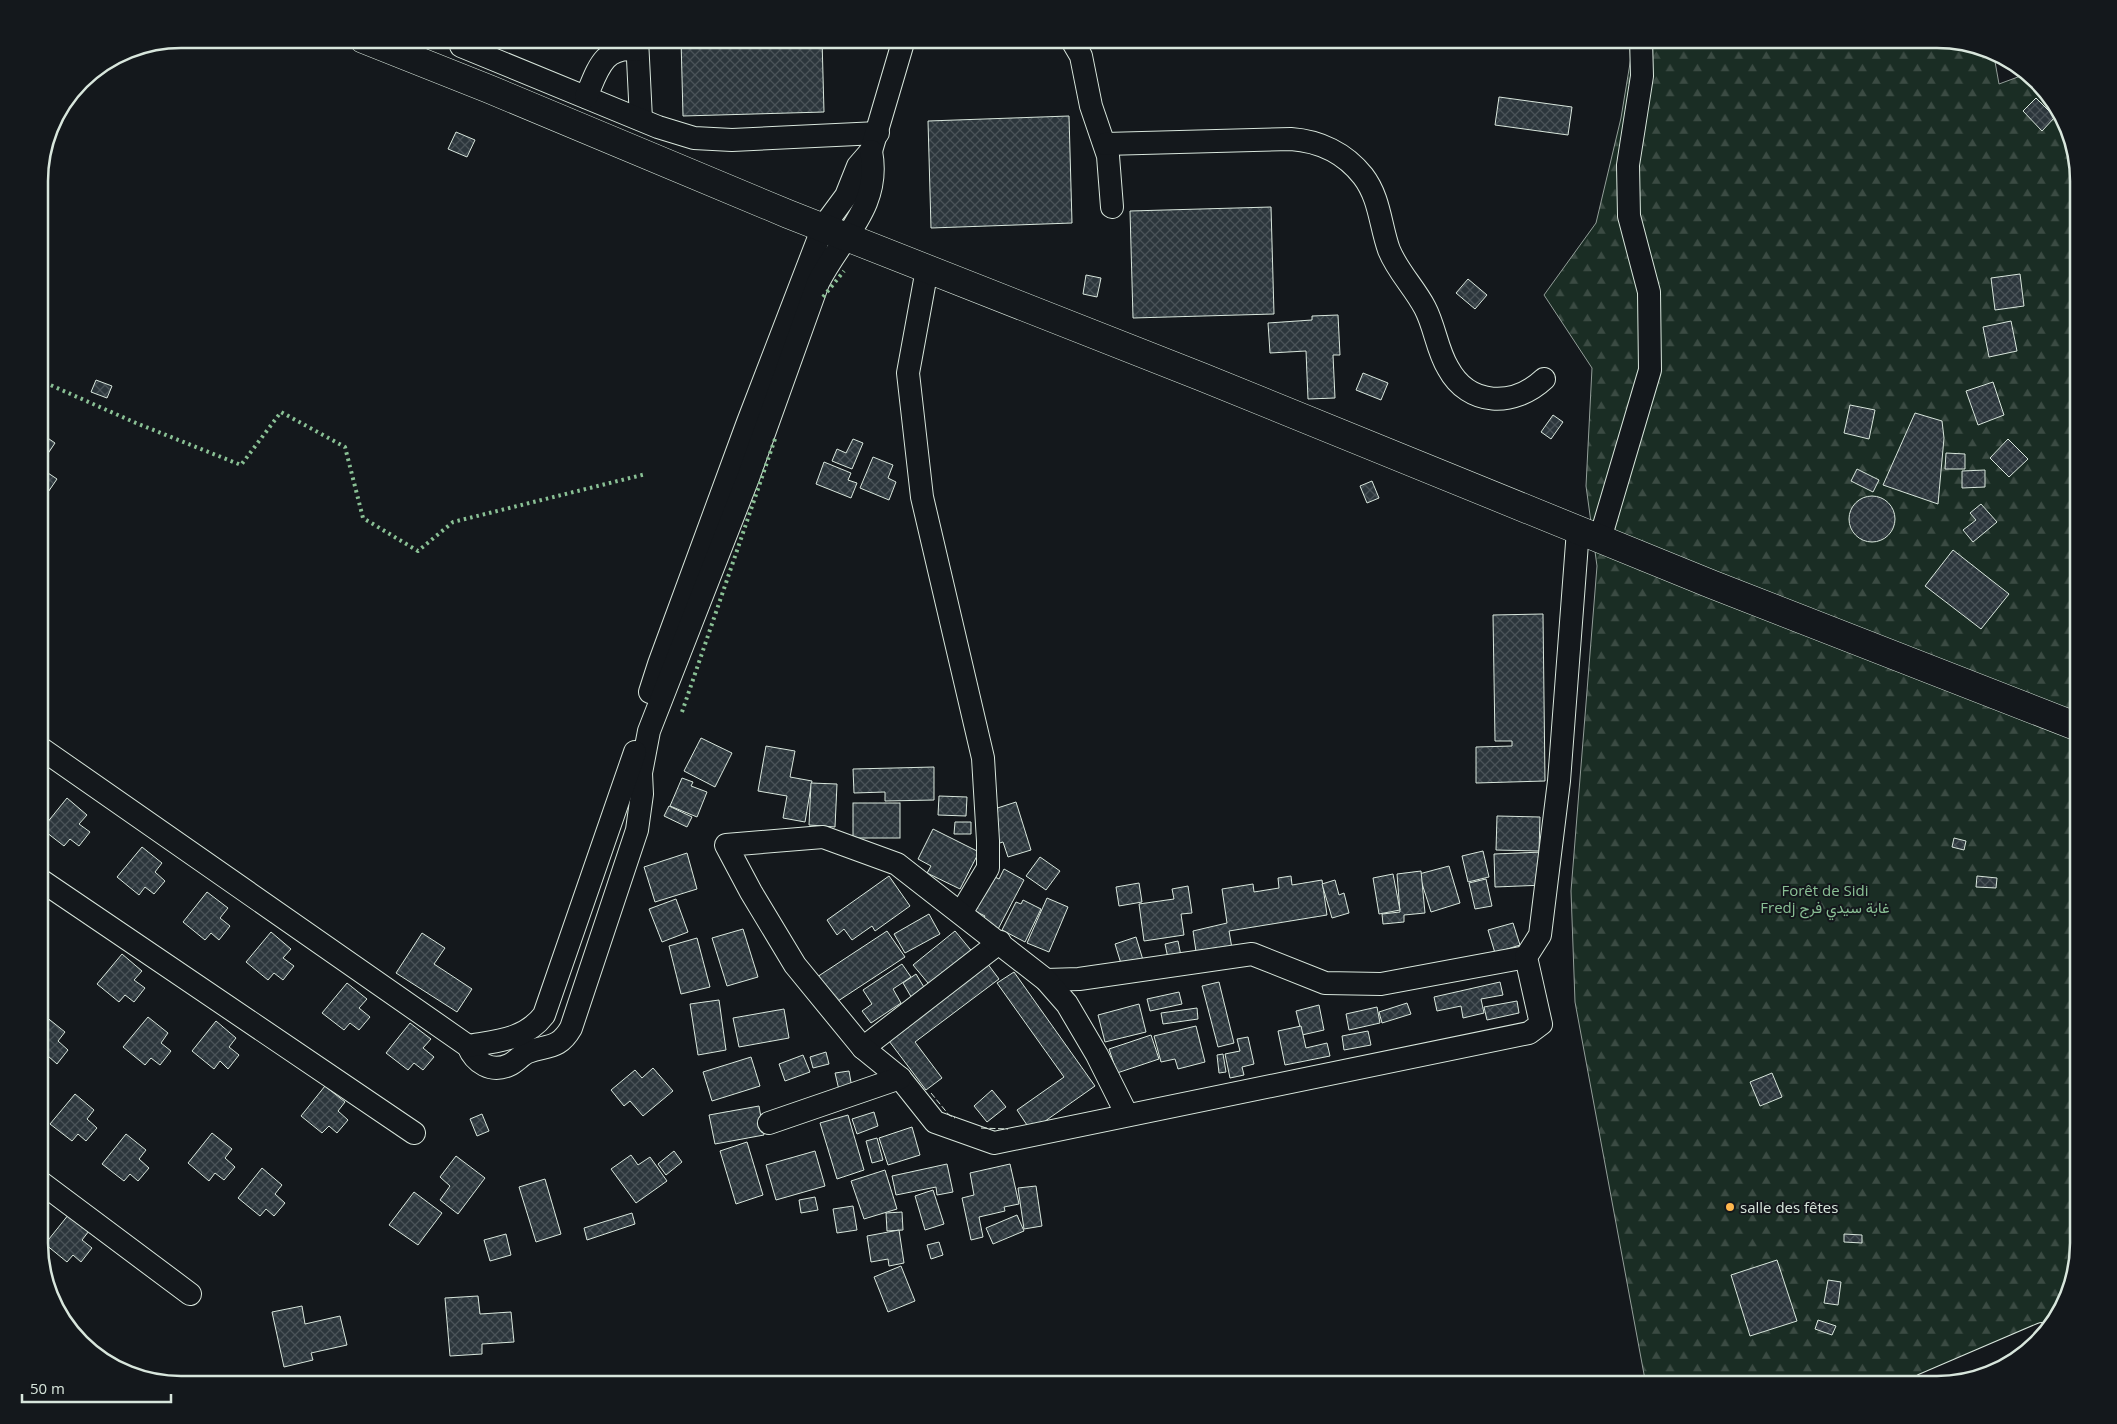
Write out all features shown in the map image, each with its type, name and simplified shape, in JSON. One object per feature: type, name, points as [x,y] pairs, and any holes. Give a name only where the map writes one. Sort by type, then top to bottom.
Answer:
[{"type":"main road","points":[[385,48],[835,232],[1202,377],[1711,584],[2070,724]]},
{"type":"street","points":[[1076,47],[1081,56],[1091,106],[1105,144],[1110,167],[1112,207]]},
{"type":"street","points":[[1127,1115],[1097,1054],[1067,1004],[1046,980],[1000,942],[983,932],[898,864],[823,837],[726,845],[751,892],[795,965],[863,1048],[900,1078],[935,1122],[994,1143],[1529,1033],[1541,1024],[1526,957],[1540,935],[1589,535],[1650,370],[1649,292],[1629,216],[1628,165],[1642,76],[1641,47]]},
{"type":"street","points":[[465,48],[676,133],[713,140],[874,142]]},
{"type":"street","points":[[586,97],[605,59],[616,51],[627,48]]},
{"type":"street","points":[[637,48],[641,119]]},
{"type":"street","points":[[48,753],[468,1046],[471,1054],[484,1066],[501,1068],[527,1053],[553,1046],[567,1036],[637,830],[642,794],[641,773],[649,731],[757,426],[835,232],[858,166],[874,142],[901,48]]},
{"type":"street","points":[[1105,144],[1291,139],[1312,142],[1334,151],[1354,166],[1370,185],[1379,208],[1393,260],[1424,307],[1434,327],[1446,366],[1452,376],[1464,387],[1479,396],[1501,399],[1525,394],[1544,379]]},
{"type":"street","points":[[927,269],[908,373],[922,497],[983,758],[988,841],[988,868],[961,914]]},
{"type":"street","points":[[468,1046],[519,1036],[537,1024],[548,1005],[642,732],[654,676],[739,474]]},
{"type":"street","points":[[48,885],[414,1133]]},
{"type":"street","points":[[863,1048],[1000,942]]},
{"type":"street","points":[[1046,980],[1079,979],[1252,954],[1326,983],[1381,984],[1526,957]]},
{"type":"street","points":[[769,1123],[900,1078]]},
{"type":"street","points":[[48,1188],[190,1294]]},
{"type":"street","points":[[1945,1376],[2029,1339]]},
{"type":"green space","name":"Forêt de Sidi Fredj غابة سيدي فرج","points":[[1633,47],[1937,47],[1971,52],[1995,61],[1999,84],[2020,76],[2031,86],[2052,114],[2065,146],[2070,180],[2070,1244],[2065,1278],[2056,1302],[2037,1331],[2018,1349],[2003,1359],[1971,1372],[1937,1376],[1644,1376],[1575,1002],[1571,891],[1597,566],[1586,486],[1592,368],[1544,295],[1596,223],[1621,118]]},
{"type":"building","points":[[681,48],[822,48],[824,112],[683,116]]},
{"type":"building","points":[[1499,97],[1572,107],[1568,135],[1495,125]]},
{"type":"building","points":[[2036,98],[2054,118],[2042,131],[2023,111]]},
{"type":"building","points":[[1069,116],[1072,223],[931,228],[928,121]]},
{"type":"building","points":[[456,132],[475,140],[467,157],[448,149]]},
{"type":"building","points":[[1271,207],[1274,314],[1133,318],[1130,211]]},
{"type":"building","points":[[2020,274],[2024,306],[1995,310],[1991,278]]},
{"type":"building","points":[[1086,275],[1101,278],[1097,297],[1083,294]]},
{"type":"building","points":[[1468,279],[1487,295],[1475,309],[1456,293]]},
{"type":"building","points":[[1338,315],[1340,355],[1333,355],[1335,398],[1308,399],[1306,351],[1270,353],[1268,323],[1312,320],[1312,316]]},
{"type":"building","points":[[2011,321],[2017,351],[1989,357],[1983,327]]},
{"type":"building","points":[[1363,373],[1388,383],[1381,400],[1356,390]]},
{"type":"building","points":[[96,380],[112,386],[107,398],[91,392]]},
{"type":"building","points":[[1993,382],[2004,415],[1978,425],[1966,391]]},
{"type":"building","points":[[1850,405],[1875,410],[1869,439],[1844,433]]},
{"type":"building","points":[[1915,413],[1942,421],[1944,438],[1938,504],[1883,485]]},
{"type":"building","points":[[1553,415],[1563,422],[1551,439],[1541,432]]},
{"type":"building","points":[[48,438],[55,443],[48,454]]},
{"type":"building","points":[[853,439],[863,443],[852,469],[832,461],[837,449],[846,453]]},
{"type":"building","points":[[2008,439],[2028,459],[2009,477],[1990,458]]},
{"type":"building","points":[[1946,453],[1965,454],[1965,469],[1945,469]]},
{"type":"building","points":[[873,457],[893,465],[888,478],[896,482],[889,500],[860,488]]},
{"type":"building","points":[[824,462],[851,473],[848,480],[857,483],[851,498],[816,484]]},
{"type":"building","points":[[1857,469],[1879,480],[1873,492],[1851,481]]},
{"type":"building","points":[[1985,470],[1985,487],[1962,488],[1962,471]]},
{"type":"building","points":[[48,473],[57,479],[48,492]]},
{"type":"building","points":[[1372,481],[1379,498],[1367,503],[1360,486]]},
{"type":"building","points":[[1877,496],[1881,497],[1891,506],[1894,510],[1894,528],[1885,538],[1877,542],[1867,542],[1859,538],[1850,528],[1849,514],[1853,506],[1863,497]]},
{"type":"building","points":[[1981,504],[1997,522],[1973,542],[1963,530],[1976,520],[1970,513]]},
{"type":"building","points":[[1953,550],[2009,594],[1981,629],[1925,586]]},
{"type":"building","points":[[1543,614],[1545,781],[1476,783],[1476,747],[1512,746],[1512,741],[1495,741],[1493,615]]},
{"type":"building","points":[[701,738],[732,753],[715,787],[684,771]]},
{"type":"building","points":[[766,746],[795,751],[790,777],[812,781],[805,822],[783,818],[787,796],[758,791]]},
{"type":"building","points":[[934,767],[934,800],[885,801],[885,792],[854,793],[853,769]]},
{"type":"building","points":[[682,778],[693,782],[691,786],[707,792],[697,817],[670,806]]},
{"type":"building","points":[[811,783],[837,784],[835,827],[809,825]]},
{"type":"building","points":[[939,796],[967,797],[966,816],[938,815]]},
{"type":"building","points":[[67,798],[87,815],[79,824],[90,832],[79,846],[70,839],[64,846],[48,834],[48,822]]},
{"type":"building","points":[[1016,802],[1031,850],[1008,857],[1003,842],[993,845],[982,813]]},
{"type":"building","points":[[853,803],[900,803],[900,838],[853,838]]},
{"type":"building","points":[[669,806],[692,817],[687,827],[664,816]]},
{"type":"building","points":[[1497,816],[1540,817],[1539,851],[1496,850]]},
{"type":"building","points":[[955,822],[971,822],[971,834],[954,834]]},
{"type":"building","points":[[933,829],[979,852],[960,889],[927,873],[931,866],[918,859]]},
{"type":"building","points":[[1954,838],[1966,841],[1964,850],[1952,847]]},
{"type":"building","points":[[142,847],[162,863],[155,872],[165,881],[154,894],[145,887],[139,895],[117,877]]},
{"type":"building","points":[[1483,851],[1489,877],[1468,882],[1462,856]]},
{"type":"building","points":[[1543,852],[1545,885],[1495,887],[1494,854]]},
{"type":"building","points":[[687,853],[697,889],[655,902],[644,867]]},
{"type":"building","points":[[1040,857],[1060,871],[1046,890],[1026,876]]},
{"type":"building","points":[[1449,866],[1460,903],[1431,912],[1419,874]]},
{"type":"building","points":[[1004,869],[1024,880],[997,931],[981,923],[985,916],[969,908],[987,873],[999,879]]},
{"type":"building","points":[[1421,871],[1425,913],[1404,915],[1404,922],[1383,924],[1382,914],[1400,912],[1397,874]]},
{"type":"building","points":[[1393,874],[1400,910],[1379,914],[1373,878]]},
{"type":"building","points":[[889,876],[910,906],[875,931],[872,926],[852,940],[844,929],[837,935],[827,920]]},
{"type":"building","points":[[1291,876],[1292,885],[1322,880],[1327,915],[1229,931],[1234,960],[1198,965],[1193,931],[1227,923],[1222,889],[1253,884],[1254,892],[1279,888],[1278,878]]},
{"type":"building","points":[[1977,876],[1997,878],[1996,888],[1976,887]]},
{"type":"building","points":[[1486,879],[1492,906],[1475,909],[1469,883]]},
{"type":"building","points":[[1335,880],[1339,895],[1344,893],[1349,913],[1332,918],[1322,884]]},
{"type":"building","points":[[1139,883],[1142,902],[1119,906],[1116,887]]},
{"type":"building","points":[[1188,886],[1192,913],[1181,914],[1184,935],[1144,941],[1139,904],[1174,899],[1172,889]]},
{"type":"building","points":[[207,892],[228,908],[220,918],[230,926],[219,940],[211,933],[205,940],[183,922]]},
{"type":"building","points":[[1047,898],[1068,907],[1049,952],[1027,943]]},
{"type":"building","points":[[676,899],[688,932],[662,942],[649,909]]},
{"type":"building","points":[[1023,900],[1041,909],[1025,942],[1002,930],[1016,902],[1021,904]]},
{"type":"building","points":[[929,914],[940,934],[905,953],[894,934]]},
{"type":"building","points":[[1513,923],[1520,945],[1495,953],[1488,930]]},
{"type":"building","points":[[743,929],[758,977],[727,986],[712,938]]},
{"type":"building","points":[[887,931],[905,957],[835,1003],[817,977]]},
{"type":"building","points":[[955,931],[975,955],[933,989],[913,965]]},
{"type":"building","points":[[271,932],[291,949],[283,958],[294,966],[283,980],[274,973],[268,980],[246,962]]},
{"type":"building","points":[[422,933],[445,948],[434,964],[472,989],[457,1012],[396,973]]},
{"type":"building","points":[[1136,937],[1143,960],[1122,967],[1115,944]]},
{"type":"building","points":[[697,938],[710,987],[681,994],[669,946]]},
{"type":"building","points":[[1178,941],[1182,961],[1169,963],[1165,944]]},
{"type":"building","points":[[122,954],[142,971],[134,980],[145,988],[134,1002],[125,995],[119,1002],[97,984]]},
{"type":"building","points":[[987,963],[999,979],[915,1042],[942,1078],[926,1090],[886,1037]]},
{"type":"building","points":[[902,964],[911,977],[893,989],[901,1003],[871,1023],[862,1011],[872,1004],[863,990]]},
{"type":"building","points":[[1014,972],[1095,1086],[1031,1131],[1017,1110],[1064,1077],[997,983]]},
{"type":"building","points":[[916,974],[927,992],[913,1000],[903,983]]},
{"type":"building","points":[[1219,982],[1234,1043],[1218,1047],[1202,986]]},
{"type":"building","points":[[1500,982],[1503,995],[1481,999],[1484,1013],[1463,1018],[1461,1006],[1437,1011],[1434,997]]},
{"type":"building","points":[[347,983],[367,999],[359,1008],[370,1017],[359,1030],[350,1023],[344,1030],[322,1013]]},
{"type":"building","points":[[1179,992],[1182,1004],[1150,1011],[1147,999]]},
{"type":"building","points":[[719,1000],[726,1050],[698,1055],[690,1004]]},
{"type":"building","points":[[1517,1001],[1519,1013],[1487,1020],[1484,1007]]},
{"type":"building","points":[[1407,1003],[1411,1014],[1382,1023],[1379,1012]]},
{"type":"building","points":[[1139,1004],[1146,1032],[1105,1042],[1098,1015]]},
{"type":"building","points":[[1319,1005],[1324,1030],[1302,1035],[1296,1011]]},
{"type":"building","points":[[1377,1007],[1380,1023],[1349,1030],[1346,1014]]},
{"type":"building","points":[[1197,1008],[1198,1019],[1163,1024],[1161,1013]]},
{"type":"building","points":[[784,1009],[789,1038],[739,1047],[733,1018]]},
{"type":"building","points":[[148,1017],[168,1033],[161,1043],[171,1051],[160,1065],[151,1058],[145,1065],[123,1047]]},
{"type":"building","points":[[48,1018],[65,1032],[58,1041],[68,1050],[57,1064],[48,1056]]},
{"type":"building","points":[[216,1021],[236,1038],[229,1047],[239,1055],[228,1069],[220,1061],[214,1069],[192,1051]]},
{"type":"building","points":[[410,1023],[431,1039],[423,1048],[434,1057],[423,1070],[414,1063],[408,1070],[386,1053]]},
{"type":"building","points":[[1196,1026],[1205,1062],[1178,1069],[1175,1059],[1161,1062],[1154,1036]]},
{"type":"building","points":[[1301,1026],[1306,1048],[1327,1043],[1330,1056],[1285,1065],[1278,1031]]},
{"type":"building","points":[[1368,1031],[1371,1045],[1344,1050],[1342,1036]]},
{"type":"building","points":[[1151,1035],[1159,1059],[1117,1073],[1109,1049]]},
{"type":"building","points":[[1248,1037],[1254,1064],[1242,1067],[1244,1075],[1230,1078],[1225,1054],[1240,1051],[1237,1039]]},
{"type":"building","points":[[826,1052],[829,1064],[813,1068],[810,1057]]},
{"type":"building","points":[[1223,1054],[1226,1072],[1219,1073],[1217,1055]]},
{"type":"building","points":[[803,1055],[810,1072],[785,1081],[779,1064]]},
{"type":"building","points":[[751,1057],[760,1086],[712,1101],[703,1072]]},
{"type":"building","points":[[653,1068],[673,1091],[643,1116],[630,1101],[624,1106],[611,1090],[635,1070],[642,1078]]},
{"type":"building","points":[[849,1071],[852,1088],[839,1090],[835,1073]]},
{"type":"building","points":[[1772,1073],[1782,1097],[1760,1106],[1750,1082]]},
{"type":"building","points":[[325,1086],[345,1102],[338,1111],[348,1120],[337,1133],[329,1126],[322,1133],[301,1116]]},
{"type":"building","points":[[992,1090],[1006,1107],[987,1122],[974,1106]]},
{"type":"building","points":[[75,1094],[94,1110],[87,1119],[97,1128],[86,1141],[78,1134],[72,1141],[50,1124]]},
{"type":"building","points":[[759,1106],[764,1135],[715,1144],[709,1115]]},
{"type":"building","points":[[874,1112],[878,1126],[857,1134],[852,1119]]},
{"type":"building","points":[[482,1114],[489,1131],[477,1136],[470,1119]]},
{"type":"building","points":[[848,1115],[864,1170],[837,1179],[820,1123]]},
{"type":"building","points":[[912,1127],[920,1155],[888,1165],[879,1138]]},
{"type":"building","points":[[212,1133],[232,1149],[225,1158],[235,1167],[224,1180],[215,1173],[209,1181],[188,1163]]},
{"type":"building","points":[[126,1134],[146,1150],[139,1159],[149,1168],[138,1181],[130,1174],[124,1181],[102,1164]]},
{"type":"building","points":[[877,1138],[883,1160],[872,1163],[866,1141]]},
{"type":"building","points":[[747,1142],[763,1195],[736,1204],[720,1151]]},
{"type":"building","points":[[674,1151],[682,1162],[666,1175],[658,1164]]},
{"type":"building","points":[[815,1151],[825,1186],[776,1200],[766,1165]]},
{"type":"building","points":[[631,1155],[638,1165],[650,1157],[667,1181],[636,1203],[611,1169]]},
{"type":"building","points":[[456,1156],[485,1178],[458,1214],[440,1200],[450,1186],[440,1177]]},
{"type":"building","points":[[947,1164],[953,1192],[937,1195],[936,1187],[896,1195],[892,1176]]},
{"type":"building","points":[[1010,1164],[1019,1204],[1004,1207],[1005,1211],[979,1217],[983,1237],[971,1240],[962,1198],[974,1195],[970,1173]]},
{"type":"building","points":[[262,1168],[282,1185],[275,1194],[285,1203],[274,1216],[266,1209],[260,1216],[238,1198]]},
{"type":"building","points":[[885,1170],[897,1209],[864,1219],[851,1181]]},
{"type":"building","points":[[545,1179],[561,1234],[536,1242],[519,1187]]},
{"type":"building","points":[[1036,1186],[1042,1226],[1024,1229],[1018,1188]]},
{"type":"building","points":[[933,1190],[944,1224],[925,1230],[915,1196]]},
{"type":"building","points":[[414,1192],[442,1213],[418,1245],[389,1225]]},
{"type":"building","points":[[815,1197],[818,1210],[801,1213],[799,1200]]},
{"type":"building","points":[[853,1206],[857,1230],[837,1233],[833,1209]]},
{"type":"building","points":[[902,1212],[903,1230],[887,1231],[886,1213]]},
{"type":"building","points":[[632,1213],[635,1224],[587,1240],[584,1228]]},
{"type":"building","points":[[69,1214],[89,1231],[82,1240],[92,1248],[81,1262],[73,1255],[67,1262],[48,1246],[48,1240]]},
{"type":"building","points":[[1017,1215],[1024,1231],[993,1244],[986,1228]]},
{"type":"building","points":[[899,1230],[904,1263],[889,1266],[888,1259],[871,1262],[867,1236]]},
{"type":"building","points":[[506,1234],[511,1255],[490,1261],[484,1240]]},
{"type":"building","points":[[1844,1234],[1862,1235],[1862,1243],[1844,1242]]},
{"type":"building","points":[[939,1242],[943,1255],[931,1259],[927,1245]]},
{"type":"building","points":[[1777,1260],[1797,1321],[1750,1336],[1731,1275]]},
{"type":"building","points":[[901,1266],[915,1301],[888,1312],[874,1277]]},
{"type":"building","points":[[1828,1280],[1841,1282],[1838,1305],[1824,1303]]},
{"type":"building","points":[[478,1296],[480,1314],[511,1312],[514,1342],[482,1344],[482,1354],[450,1356],[445,1298]]},
{"type":"building","points":[[302,1306],[305,1324],[340,1316],[347,1345],[311,1353],[313,1360],[284,1367],[272,1312]]},
{"type":"building","points":[[1818,1320],[1836,1326],[1832,1335],[1815,1329]]},
{"type":"hedge","points":[[823,297],[844,271]]},
{"type":"hedge","points":[[48,384],[136,423],[241,465],[281,412],[345,447],[363,518],[418,551],[453,522],[646,474]]},
{"type":"hedge","points":[[682,712],[776,436]]},
{"type":"fence","points":[[931,1093],[949,1115],[955,1118]]},
{"type":"fence","points":[[981,1128],[1008,1129]]},
{"type":"place","name":"salle des fêtes","points":[[1730,1207]]}]
